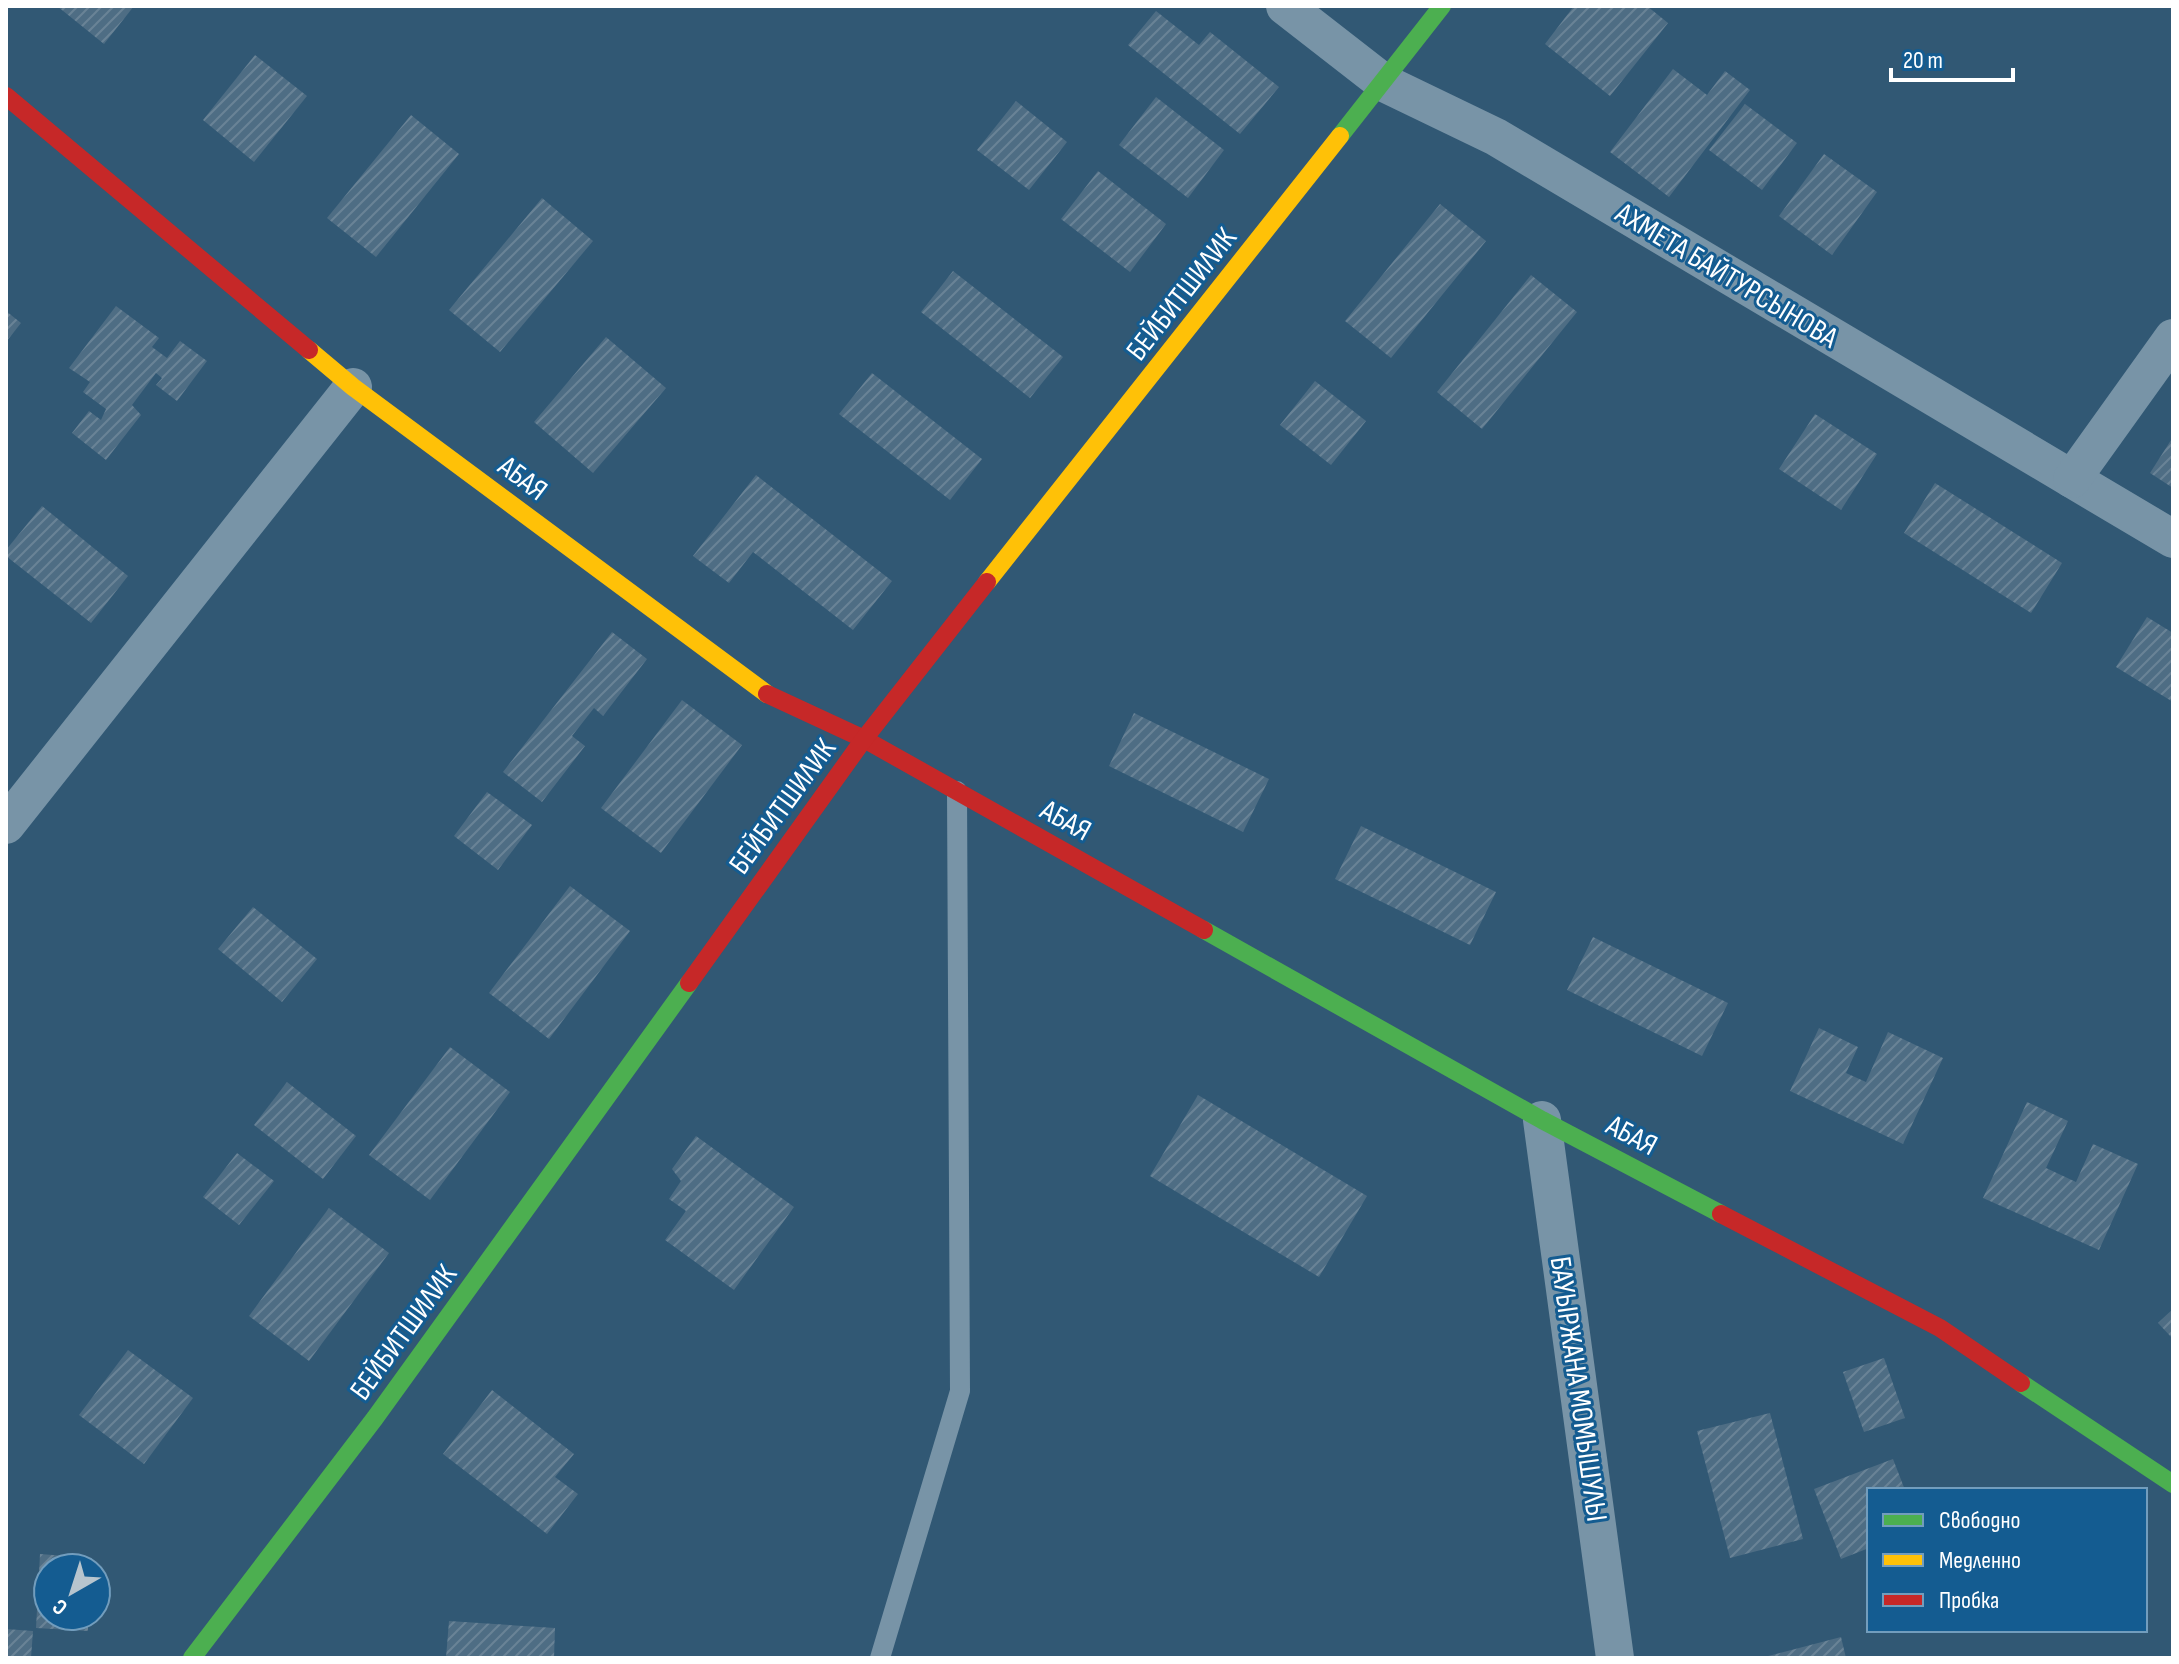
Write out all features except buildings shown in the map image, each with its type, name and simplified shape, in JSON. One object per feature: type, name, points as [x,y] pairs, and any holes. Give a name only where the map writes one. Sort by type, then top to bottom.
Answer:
[{"type":"street","name":"АХМЕТА БАЙТУРСЫНОВА","points":[[1285,6],[1384,83],[1496,137],[2173,539]]},
{"type":"street","name":"БЕЙБИТШИЛИК","points":[[192,1658],[375,1418],[864,739],[1442,6]]},
{"type":"street","name":"АБАЯ","points":[[6,96],[353,387],[770,696],[864,739],[1542,1120],[1940,1328],[2173,1484]]},
{"type":"street","points":[[2072,479],[2173,338]]},
{"type":"street","points":[[6,825],[353,387]]},
{"type":"street","name":"БАУЫРЖАНА МОМЫШУЛЫ","points":[[1542,1120],[1615,1658]]},
{"type":"lane","points":[[880,1658],[960,1391],[957,791]]},
{"type":"traffic: fast","points":[[1340,136],[1442,6]]},
{"type":"traffic: fast","points":[[1204,930],[1542,1120],[1721,1214]]},
{"type":"traffic: fast","points":[[192,1658],[375,1418],[689,983]]},
{"type":"traffic: fast","points":[[2021,1383],[2173,1484]]},
{"type":"traffic: slow","points":[[987,582],[1340,136]]},
{"type":"traffic: slow","points":[[309,350],[353,387],[767,694]]},
{"type":"traffic: jam","points":[[6,96],[309,350]]},
{"type":"traffic: jam","points":[[689,983],[864,739],[987,582]]},
{"type":"traffic: jam","points":[[767,694],[864,739],[1204,930]]},
{"type":"traffic: jam","points":[[1721,1214],[1940,1328],[2021,1383]]}]
